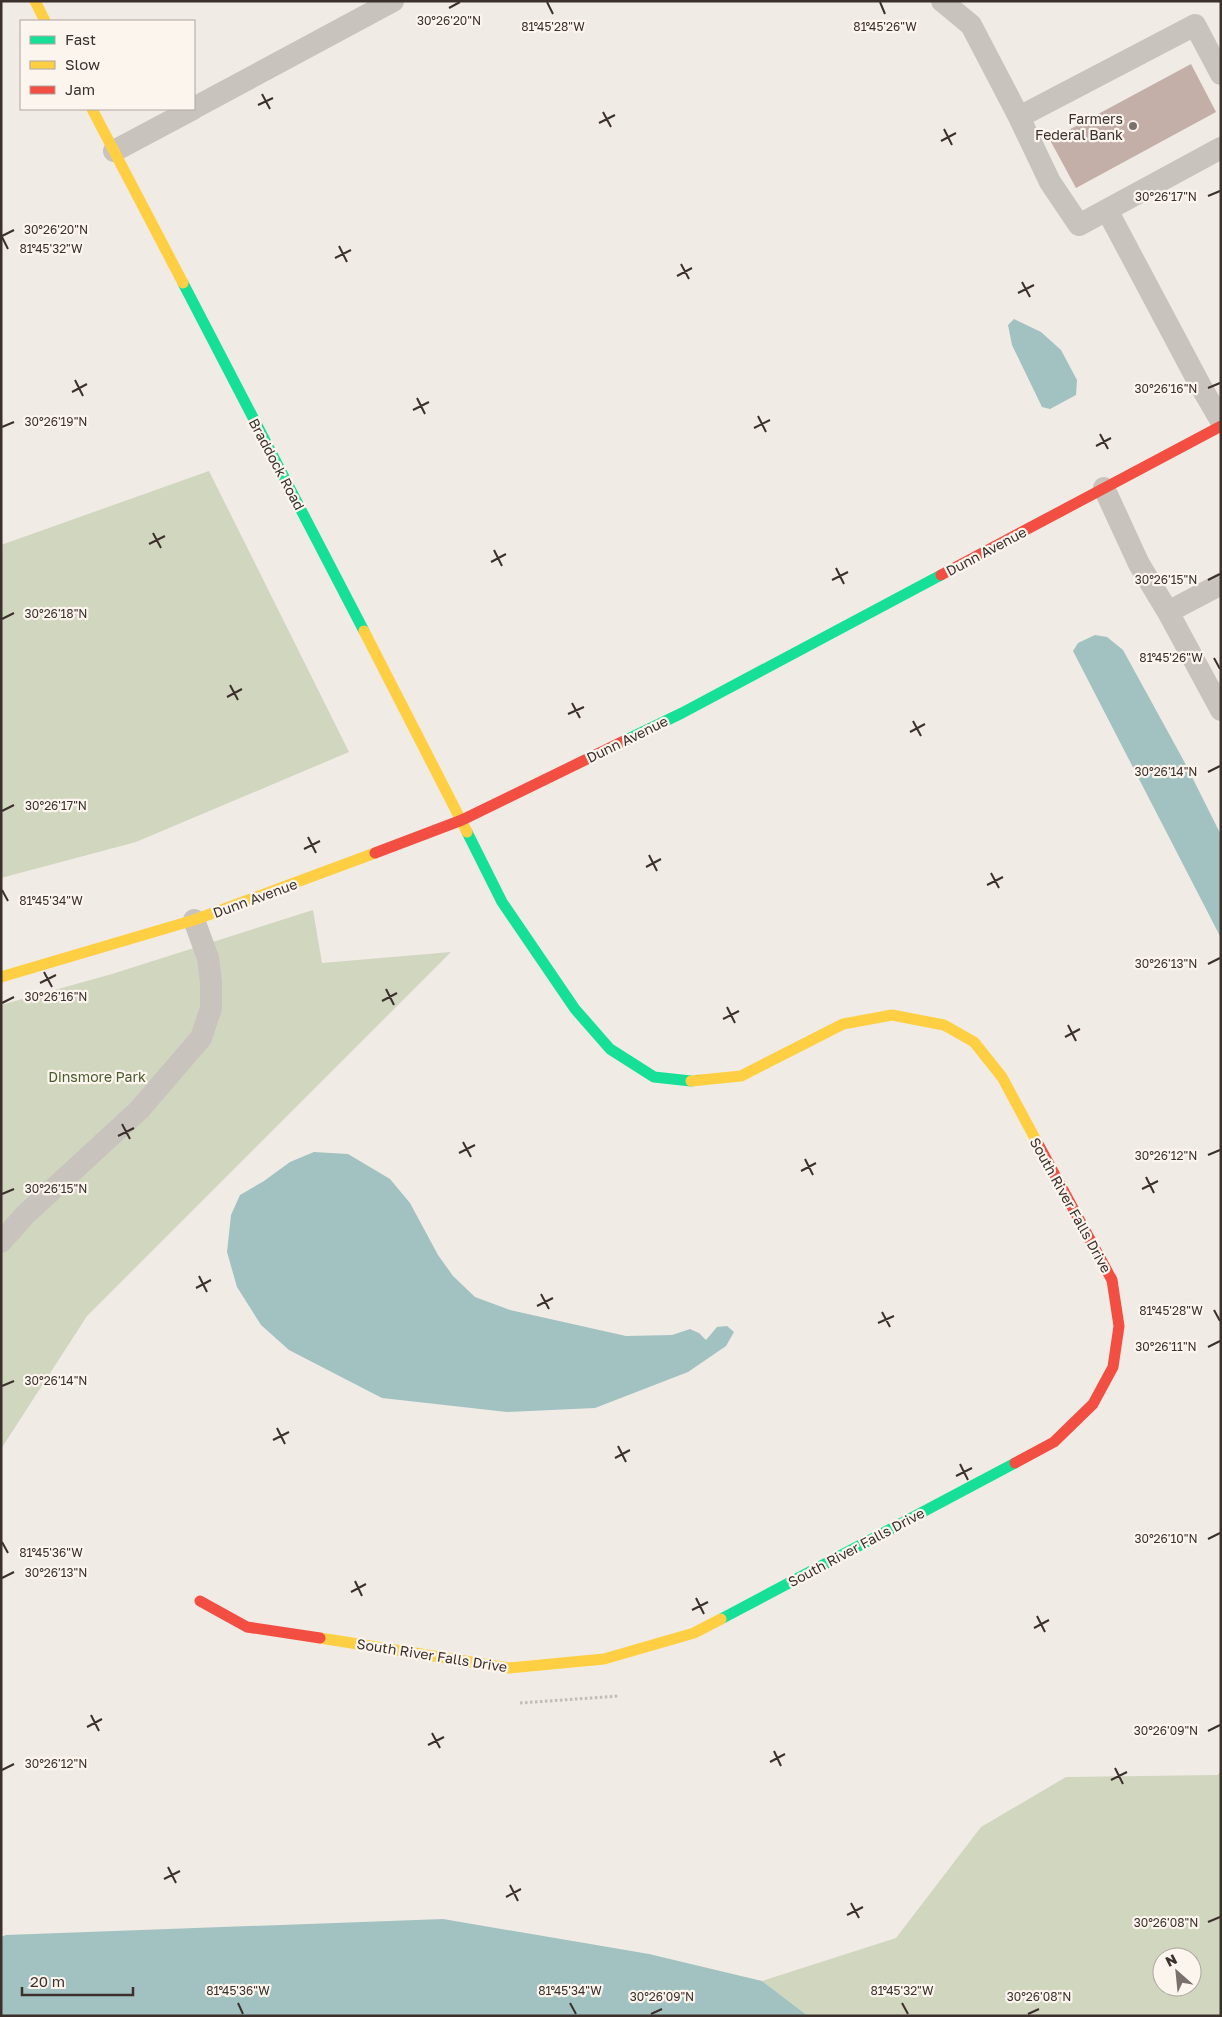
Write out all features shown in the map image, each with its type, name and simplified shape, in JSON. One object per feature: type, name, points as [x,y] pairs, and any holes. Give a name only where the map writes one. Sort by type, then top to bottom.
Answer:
[{"type":"street","points":[[34,1],[44,20]]},
{"type":"street","name":"Braddock Road","points":[[93,110],[462,820]]},
{"type":"street","name":"Dunn Avenue","points":[[1,976],[194,920],[290,886],[462,820],[682,713],[1221,426]]},
{"type":"street","name":"South River Falls Drive","points":[[200,1601],[247,1626],[509,1668],[604,1659],[694,1632],[1054,1442],[1093,1404],[1113,1367],[1119,1326],[1112,1280],[1002,1077],[974,1042],[944,1025],[892,1015],[843,1024],[741,1076],[696,1081],[654,1077],[610,1049],[575,1009],[502,902],[462,820]]},
{"type":"lane","points":[[195,107],[393,1]]},
{"type":"lane","points":[[942,1],[971,24],[1050,182],[1079,225],[1221,148]]},
{"type":"lane","points":[[1019,117],[1195,25],[1221,74]]},
{"type":"lane","points":[[114,151],[189,110]]},
{"type":"lane","points":[[1108,210],[1200,385],[1221,421]]},
{"type":"lane","points":[[1104,488],[1139,564],[1168,612],[1220,709]]},
{"type":"lane","points":[[1168,612],[1221,584]]},
{"type":"lane","points":[[1,1242],[25,1215],[139,1110],[200,1038],[211,1008],[211,982],[208,958],[194,920]]},
{"type":"path","points":[[517,1703],[619,1696]]},
{"type":"green space","points":[[209,471],[349,752],[136,842],[1,878],[1,545]]},
{"type":"green space","name":"Dinsmore Park","points":[[313,910],[322,963],[451,952],[87,1316],[1,1449],[1,1005],[112,974]]},
{"type":"green space","points":[[1221,1772],[1221,2016],[808,2016],[762,1981],[896,1938],[981,1827],[1066,1777],[1217,1775]]},
{"type":"water","points":[[1014,319],[1041,332],[1061,350],[1077,380],[1076,395],[1050,409],[1042,407],[1012,345],[1008,325]]},
{"type":"water","points":[[1095,635],[1107,637],[1123,650],[1185,763],[1221,835],[1221,938],[1073,651],[1078,643]]},
{"type":"water","points":[[314,1152],[348,1154],[390,1179],[410,1203],[438,1255],[453,1276],[475,1297],[510,1310],[626,1336],[672,1335],[690,1329],[699,1333],[706,1340],[717,1327],[727,1326],[734,1332],[726,1346],[688,1372],[595,1408],[507,1412],[382,1398],[289,1350],[261,1325],[237,1287],[227,1252],[231,1215],[240,1195],[264,1181],[290,1162]]},
{"type":"water","points":[[443,1919],[649,1954],[762,1981],[808,2016],[1,2016],[1,1937],[6,1935]]},
{"type":"building","name":"Farmers Federal Bank","points":[[1191,64],[1216,112],[1076,188],[1050,140]]},
{"type":"traffic: fast","points":[[183,283],[364,631]]},
{"type":"traffic: fast","points":[[626,740],[682,713],[941,575]]},
{"type":"traffic: fast","points":[[467,832],[502,902],[575,1009],[610,1049],[654,1077],[691,1081]]},
{"type":"traffic: fast","points":[[721,1619],[1015,1463]]},
{"type":"traffic: slow","points":[[35,1],[44,20]]},
{"type":"traffic: slow","points":[[93,110],[183,283]]},
{"type":"traffic: slow","points":[[364,631],[467,832]]},
{"type":"traffic: slow","points":[[1,977],[194,920],[375,853]]},
{"type":"traffic: slow","points":[[691,1081],[741,1076],[843,1024],[892,1015],[944,1025],[974,1042],[1002,1077],[1038,1144]]},
{"type":"traffic: slow","points":[[320,1638],[509,1668],[604,1659],[694,1633],[721,1619]]},
{"type":"traffic: jam","points":[[941,575],[1221,426]]},
{"type":"traffic: jam","points":[[375,853],[462,820],[626,740]]},
{"type":"traffic: jam","points":[[1015,1463],[1054,1442],[1093,1404],[1113,1367],[1119,1326],[1112,1280],[1038,1144]]},
{"type":"traffic: jam","points":[[200,1601],[247,1627],[320,1638]]},
{"type":"place","name":"Farmers Federal Bank","points":[[1133,126]]}]
